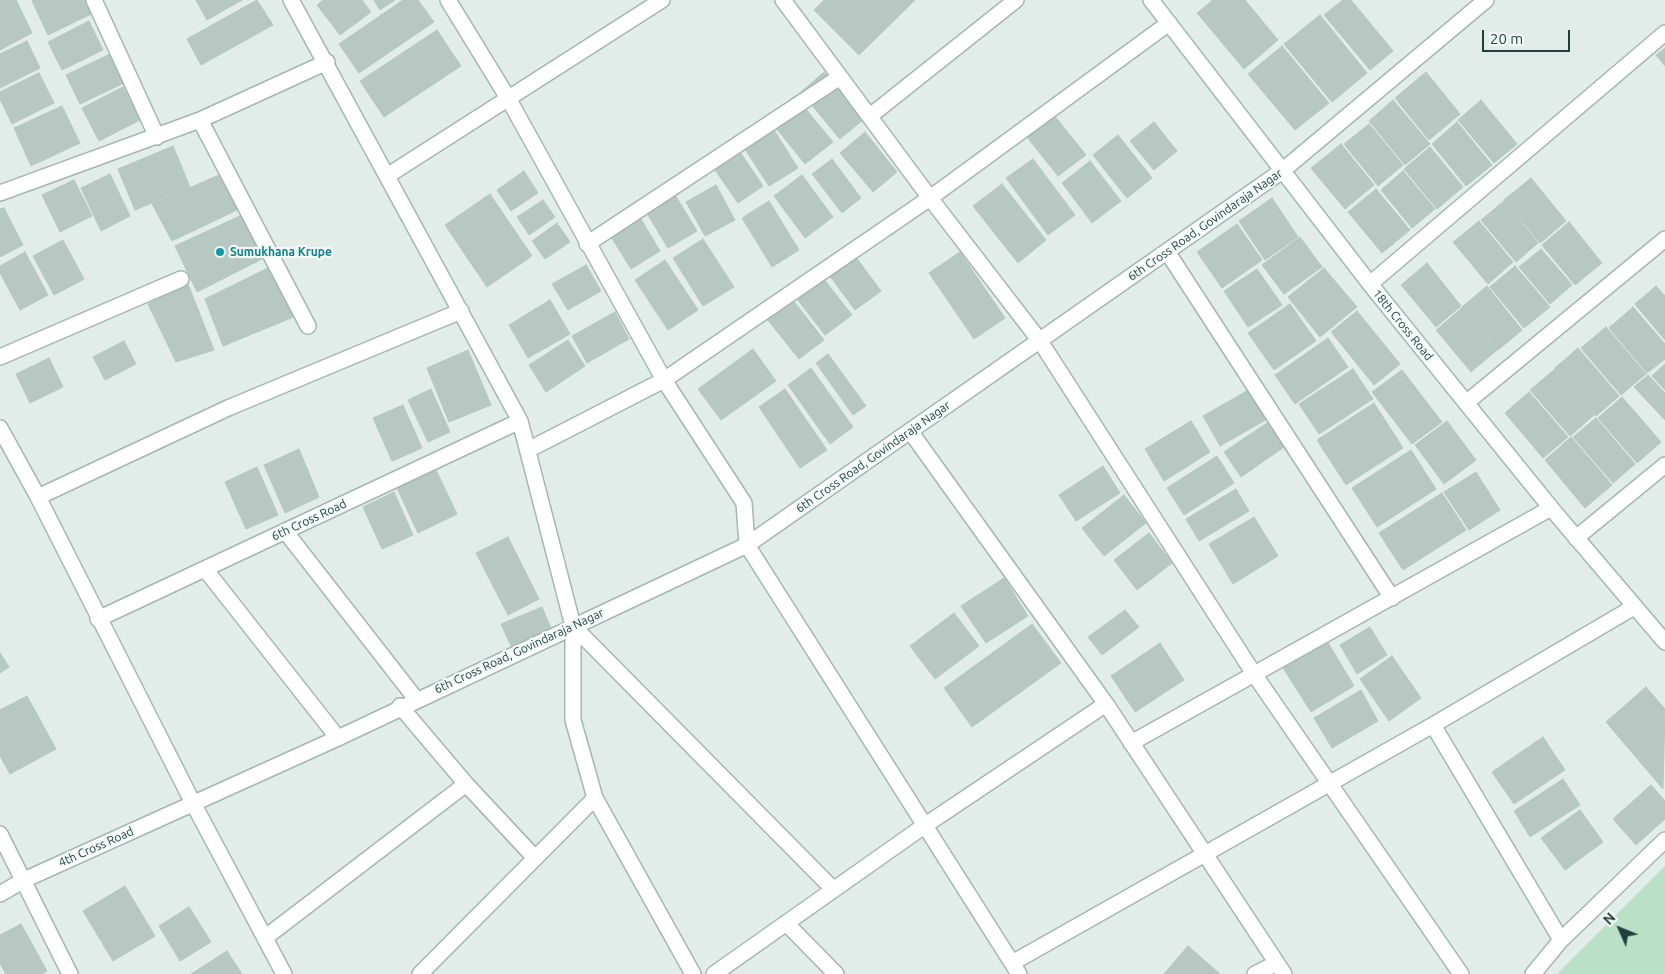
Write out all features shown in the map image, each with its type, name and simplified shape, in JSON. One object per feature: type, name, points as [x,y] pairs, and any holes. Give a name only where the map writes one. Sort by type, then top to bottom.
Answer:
[{"type":"street","points":[[94,0],[157,137]]},
{"type":"street","points":[[291,0],[327,62],[520,421],[573,626],[573,720],[595,798],[694,974]]},
{"type":"street","points":[[448,0],[508,98],[587,244],[664,380],[744,503],[747,545],[1016,968],[1205,854],[1433,725],[1634,607]]},
{"type":"street","points":[[387,176],[662,0]]},
{"type":"street","points":[[783,0],[1040,342],[1254,674],[1461,974]]},
{"type":"street","points":[[870,116],[1016,0]]},
{"type":"street","name":"6th Cross Road, Govindaraja Nagar","points":[[193,803],[338,738],[400,706],[747,545],[1168,253],[1282,171],[1486,0]]},
{"type":"street","name":"18th Cross Road","points":[[1155,2],[1169,23],[1370,284],[1576,538],[1665,642]]},
{"type":"street","points":[[528,450],[664,380],[930,198],[1169,23]]},
{"type":"street","points":[[1370,284],[1665,33]]},
{"type":"street","points":[[0,194],[200,120],[327,62]]},
{"type":"street","points":[[587,244],[840,77]]},
{"type":"street","points":[[200,120],[308,326]]},
{"type":"street","points":[[1466,403],[1665,239]]},
{"type":"street","points":[[1168,253],[1392,598]]},
{"type":"street","points":[[0,357],[181,278]]},
{"type":"street","points":[[38,497],[228,408],[461,311]]},
{"type":"street","name":"6th Cross Road","points":[[98,619],[520,421]]},
{"type":"street","points":[[0,428],[38,497],[98,619],[284,974]]},
{"type":"street","points":[[910,431],[1106,704],[1281,968],[1255,974]]},
{"type":"street","points":[[1576,538],[1665,465]]},
{"type":"street","points":[[1131,743],[1552,508]]},
{"type":"street","points":[[285,531],[416,699]]},
{"type":"street","points":[[205,569],[338,738]]},
{"type":"street","points":[[573,626],[833,890]]},
{"type":"street","points":[[714,974],[924,826],[1106,704]]},
{"type":"street","points":[[400,706],[466,784],[535,858]]},
{"type":"street","points":[[1433,725],[1561,940]]},
{"type":"street","points":[[266,937],[466,784]]},
{"type":"street","points":[[420,974],[595,798]]},
{"type":"street","name":"4th Cross Road","points":[[0,894],[24,880],[193,803]]},
{"type":"street","points":[[0,834],[70,974]]},
{"type":"street","points":[[1533,974],[1561,940],[1665,840]]},
{"type":"street","points":[[786,923],[836,974]]},
{"type":"green space","points":[[1665,866],[1665,974],[1557,974]]},
{"type":"building","points":[[0,0],[16,0],[32,33],[0,50]]},
{"type":"building","points":[[84,0],[91,14],[48,35],[32,1]]},
{"type":"building","points":[[196,0],[242,0],[207,20]]},
{"type":"building","points":[[257,0],[273,25],[201,65],[187,39]]},
{"type":"building","points":[[323,0],[362,0],[371,12],[340,35],[317,5]]},
{"type":"building","points":[[374,0],[395,0],[380,10]]},
{"type":"building","points":[[403,0],[418,0],[434,22],[359,73],[339,44]]},
{"type":"building","points":[[824,0],[915,0],[859,55],[814,10]]},
{"type":"building","points":[[1213,0],[1245,0],[1278,40],[1244,69],[1197,13]]},
{"type":"building","points":[[1343,0],[1351,0],[1393,51],[1370,70],[1324,15]]},
{"type":"building","points":[[1320,15],[1367,73],[1332,102],[1284,44]]},
{"type":"building","points":[[89,21],[103,50],[62,70],[48,42]]},
{"type":"building","points":[[437,30],[461,66],[384,117],[360,81]]},
{"type":"building","points":[[27,41],[40,68],[0,88],[0,54]]},
{"type":"building","points":[[1282,46],[1329,103],[1295,130],[1248,74]]},
{"type":"building","points":[[1665,48],[1665,66],[1656,55]]},
{"type":"building","points":[[110,54],[124,83],[80,104],[66,75]]},
{"type":"building","points":[[824,72],[864,119],[840,139],[801,92]]},
{"type":"building","points":[[1426,72],[1460,114],[1429,140],[1395,98]]},
{"type":"building","points":[[39,73],[54,103],[12,124],[0,99],[0,92]]},
{"type":"building","points":[[123,87],[140,120],[99,141],[82,108]]},
{"type":"building","points":[[795,96],[833,142],[805,164],[768,118]]},
{"type":"building","points":[[1393,100],[1430,144],[1405,165],[1369,121]]},
{"type":"building","points":[[1481,100],[1517,144],[1494,163],[1458,120]]},
{"type":"building","points":[[62,106],[80,143],[31,166],[14,128]]},
{"type":"building","points":[[1050,110],[1086,155],[1058,176],[1023,132]]},
{"type":"building","points":[[1154,122],[1177,151],[1154,170],[1130,141]]},
{"type":"building","points":[[1457,122],[1492,165],[1466,186],[1432,144]]},
{"type":"building","points":[[770,124],[798,168],[769,186],[741,143]]},
{"type":"building","points":[[1369,124],[1403,165],[1378,186],[1344,144]]},
{"type":"building","points":[[865,132],[897,172],[873,192],[840,153]]},
{"type":"building","points":[[1118,135],[1152,178],[1127,198],[1093,155]]},
{"type":"building","points":[[734,143],[763,186],[738,203],[708,160]]},
{"type":"building","points":[[1341,144],[1374,185],[1345,209],[1311,168]]},
{"type":"building","points":[[173,146],[190,187],[135,210],[118,169]]},
{"type":"building","points":[[1430,147],[1463,187],[1437,209],[1404,169]]},
{"type":"building","points":[[832,159],[861,198],[842,213],[812,174]]},
{"type":"building","points":[[1033,159],[1075,215],[1048,235],[1006,178]]},
{"type":"building","points":[[1090,161],[1121,201],[1092,223],[1062,183]]},
{"type":"building","points":[[524,171],[538,193],[511,211],[497,190]]},
{"type":"building","points":[[1403,171],[1435,209],[1412,228],[1381,190]]},
{"type":"building","points":[[110,174],[130,216],[101,231],[81,188]]},
{"type":"building","points":[[219,175],[237,210],[172,241],[152,204]]},
{"type":"building","points":[[802,175],[833,217],[805,238],[774,196]]},
{"type":"building","points":[[1531,178],[1566,221],[1540,243],[1504,200]]},
{"type":"building","points":[[74,180],[92,216],[60,232],[42,195]]},
{"type":"building","points":[[1002,184],[1046,240],[1018,263],[973,206]]},
{"type":"building","points":[[669,185],[697,231],[668,248],[640,202]]},
{"type":"building","points":[[716,185],[735,220],[705,236],[686,202]]},
{"type":"building","points":[[1376,189],[1410,230],[1382,253],[1348,212]]},
{"type":"building","points":[[490,194],[532,256],[487,287],[445,225]]},
{"type":"building","points":[[1272,198],[1298,237],[1265,260],[1239,221]]},
{"type":"building","points":[[543,200],[555,217],[529,235],[517,217]]},
{"type":"building","points":[[769,201],[799,250],[772,267],[742,218]]},
{"type":"building","points":[[1504,201],[1538,243],[1516,262],[1481,220]]},
{"type":"building","points":[[4,208],[23,245],[0,257],[0,209]]},
{"type":"building","points":[[635,209],[660,251],[631,269],[605,227]]},
{"type":"building","name":"Sumukhana Krupe","points":[[242,215],[266,257],[197,292],[175,246]]},
{"type":"building","points":[[1479,221],[1513,262],[1488,284],[1453,242]]},
{"type":"building","points":[[1569,222],[1602,263],[1575,285],[1542,245]]},
{"type":"building","points":[[557,223],[570,242],[545,259],[532,241]]},
{"type":"building","points":[[1237,224],[1262,260],[1222,288],[1197,252]]},
{"type":"building","points":[[1300,237],[1322,267],[1284,294],[1262,265]]},
{"type":"building","points":[[703,239],[734,287],[703,306],[673,258]]},
{"type":"building","points":[[63,240],[84,279],[54,295],[33,256]]},
{"type":"building","points":[[1541,249],[1572,285],[1550,304],[1519,267]]},
{"type":"building","points":[[25,252],[48,295],[20,310],[0,273],[0,266]]},
{"type":"building","points":[[960,252],[1005,318],[974,339],[929,273]]},
{"type":"building","points":[[855,256],[881,291],[855,310],[829,275]]},
{"type":"building","points":[[665,260],[698,310],[668,330],[635,280]]},
{"type":"building","points":[[1427,263],[1461,306],[1436,327],[1401,285]]},
{"type":"building","points":[[586,265],[601,291],[568,310],[552,284]]},
{"type":"building","points":[[1515,266],[1550,307],[1524,328],[1490,287]]},
{"type":"building","points":[[270,267],[296,316],[223,346],[205,299]]},
{"type":"building","points":[[1324,268],[1357,307],[1320,337],[1288,297]]},
{"type":"building","points":[[1257,269],[1282,305],[1248,327],[1224,291]]},
{"type":"building","points":[[823,278],[852,315],[825,335],[797,299]]},
{"type":"building","points":[[188,284],[214,350],[176,362],[148,304]]},
{"type":"building","points":[[1487,286],[1522,330],[1498,350],[1462,307]]},
{"type":"building","points":[[1656,286],[1665,296],[1665,340],[1635,304]]},
{"type":"building","points":[[792,299],[824,340],[799,359],[767,319]]},
{"type":"building","points":[[550,300],[570,334],[528,358],[509,325]]},
{"type":"building","points":[[1290,304],[1316,341],[1274,370],[1248,333]]},
{"type":"building","points":[[1633,307],[1665,344],[1665,359],[1647,373],[1609,328]]},
{"type":"building","points":[[1462,308],[1497,350],[1471,372],[1436,330]]},
{"type":"building","points":[[1357,311],[1400,364],[1374,385],[1331,332]]},
{"type":"building","points":[[615,312],[629,339],[587,363],[572,336]]},
{"type":"building","points":[[1606,327],[1646,374],[1621,395],[1581,348]]},
{"type":"building","points":[[1328,338],[1348,367],[1295,404],[1275,375]]},
{"type":"building","points":[[568,340],[585,366],[546,392],[529,365]]},
{"type":"building","points":[[124,341],[136,364],[105,380],[93,357]]},
{"type":"building","points":[[1578,348],[1619,396],[1596,416],[1555,368]]},
{"type":"building","points":[[753,349],[776,381],[721,420],[698,389]]},
{"type":"building","points":[[468,350],[491,405],[449,422],[427,368]]},
{"type":"building","points":[[828,354],[866,406],[853,415],[816,363]]},
{"type":"building","points":[[49,358],[63,387],[30,403],[16,374]]},
{"type":"building","points":[[1665,364],[1665,390],[1652,376]]},
{"type":"building","points":[[811,368],[853,427],[830,444],[788,385]]},
{"type":"building","points":[[1353,369],[1373,399],[1319,434],[1299,404]]},
{"type":"building","points":[[1555,369],[1594,415],[1570,436],[1530,390]]},
{"type":"building","points":[[1402,370],[1442,422],[1412,444],[1372,392]]},
{"type":"building","points":[[1648,375],[1665,393],[1665,420],[1634,387]]},
{"type":"building","points":[[1252,388],[1269,418],[1220,446],[1203,416]]},
{"type":"building","points":[[431,389],[450,432],[428,442],[408,400]]},
{"type":"building","points":[[785,389],[827,450],[800,468],[759,407]]},
{"type":"building","points":[[1529,392],[1568,437],[1543,458],[1505,413]]},
{"type":"building","points":[[1622,397],[1661,442],[1637,463],[1598,418]]},
{"type":"building","points":[[1374,403],[1403,448],[1346,485],[1317,440]]},
{"type":"building","points":[[403,405],[422,448],[392,461],[373,418]]},
{"type":"building","points":[[1596,418],[1635,464],[1613,483],[1573,437]]},
{"type":"building","points":[[1191,421],[1210,452],[1164,481],[1145,449]]},
{"type":"building","points":[[1447,421],[1476,460],[1444,484],[1415,445]]},
{"type":"building","points":[[1267,423],[1284,447],[1241,477],[1224,452]]},
{"type":"building","points":[[1571,437],[1612,485],[1585,508],[1545,460]]},
{"type":"building","points":[[299,449],[319,497],[285,513],[264,465]]},
{"type":"building","points":[[1411,450],[1436,489],[1377,527],[1352,488]]},
{"type":"building","points":[[1217,456],[1234,483],[1184,515],[1167,488]]},
{"type":"building","points":[[1103,466],[1120,493],[1076,521],[1059,495]]},
{"type":"building","points":[[257,467],[278,515],[246,529],[225,482]]},
{"type":"building","points":[[436,470],[457,514],[418,533],[397,488]]},
{"type":"building","points":[[1476,472],[1500,510],[1469,530],[1444,492]]},
{"type":"building","points":[[1236,489],[1249,511],[1199,541],[1186,519]]},
{"type":"building","points":[[394,492],[413,535],[382,549],[363,507]]},
{"type":"building","points":[[1442,493],[1466,530],[1403,570],[1379,533]]},
{"type":"building","points":[[1124,495],[1146,523],[1104,556],[1082,528]]},
{"type":"building","points":[[1254,517],[1278,556],[1233,584],[1209,544]]},
{"type":"building","points":[[1149,533],[1172,563],[1137,590],[1114,560]]},
{"type":"building","points":[[508,537],[539,599],[508,615],[476,553]]},
{"type":"building","points":[[1004,578],[1028,616],[986,643],[961,606]]},
{"type":"building","points":[[542,607],[551,628],[511,646],[501,624]]},
{"type":"building","points":[[1125,610],[1139,627],[1102,655],[1088,637]]},
{"type":"building","points":[[954,613],[979,646],[935,679],[910,646]]},
{"type":"building","points":[[1032,624],[1061,663],[972,727],[944,688]]},
{"type":"building","points":[[1370,627],[1387,655],[1357,674],[1340,645]]},
{"type":"building","points":[[1324,636],[1354,686],[1311,712],[1280,663]]},
{"type":"building","points":[[1160,643],[1184,680],[1135,712],[1111,676]]},
{"type":"building","points":[[0,653],[9,667],[0,673]]},
{"type":"building","points":[[1392,656],[1421,698],[1389,721],[1360,679]]},
{"type":"building","points":[[1646,687],[1665,709],[1663,789],[1606,722]]},
{"type":"building","points":[[1361,690],[1378,721],[1332,748],[1314,718]]},
{"type":"building","points":[[27,696],[56,749],[10,774],[0,756],[0,710]]},
{"type":"building","points":[[1543,737],[1565,770],[1514,804],[1492,772]]},
{"type":"building","points":[[1563,779],[1580,805],[1530,837],[1514,811]]},
{"type":"building","points":[[1651,785],[1665,801],[1665,819],[1636,845],[1613,819]]},
{"type":"building","points":[[1580,810],[1603,842],[1565,870],[1541,838]]},
{"type":"building","points":[[125,886],[155,936],[113,961],[83,911]]},
{"type":"building","points":[[189,907],[211,942],[180,961],[159,926]]},
{"type":"building","points":[[21,924],[47,971],[42,974],[6,974],[0,963],[0,935]]},
{"type":"building","points":[[1188,946],[1220,974],[1164,974]]},
{"type":"building","points":[[227,951],[242,974],[191,974]]},
{"type":"place","name":"Sumukhana Krupe","points":[[220,252]]}]
